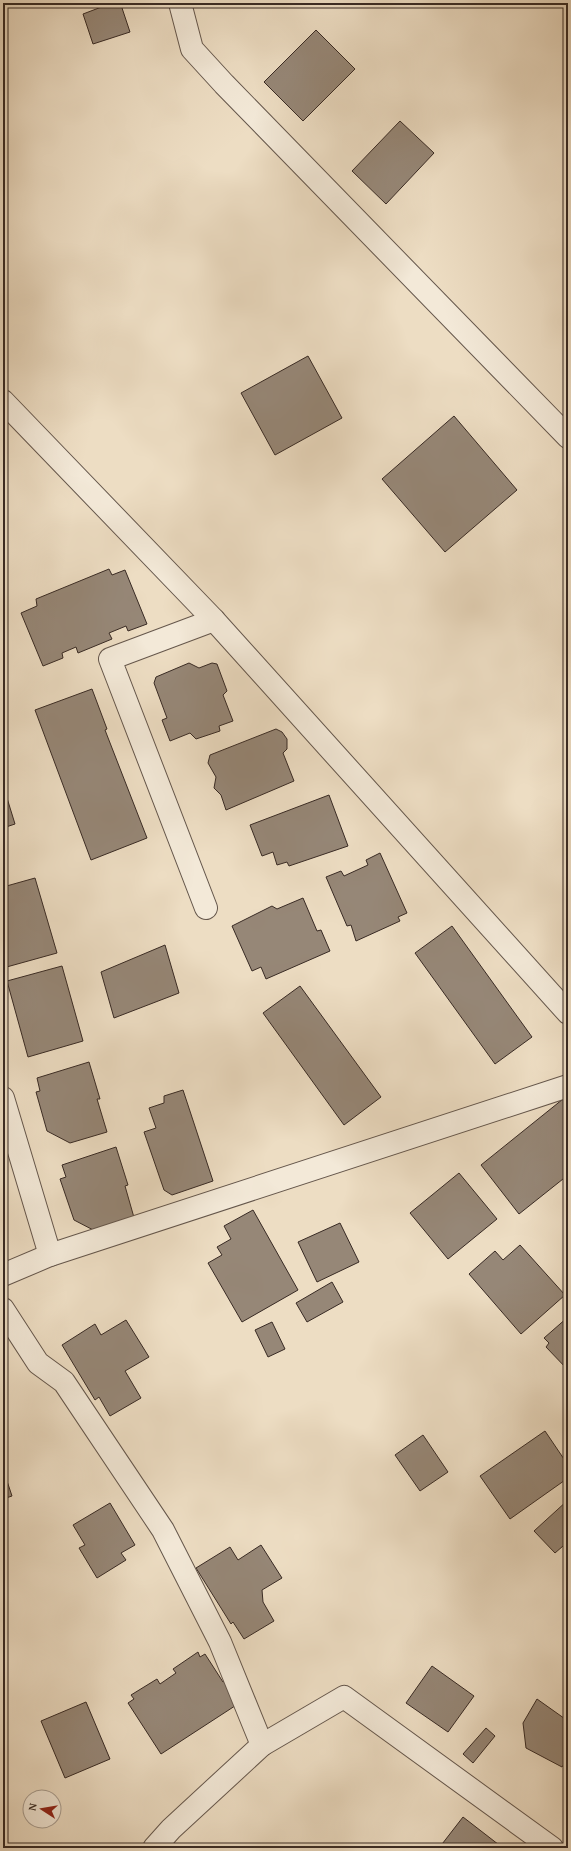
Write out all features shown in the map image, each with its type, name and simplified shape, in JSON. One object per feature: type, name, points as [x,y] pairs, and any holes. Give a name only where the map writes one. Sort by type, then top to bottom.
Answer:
[{"type":"street","points":[[180,3],[192,49],[568,437]]},
{"type":"street","points":[[3,401],[214,620],[568,1013]]},
{"type":"street","points":[[206,908],[110,659],[214,620]]},
{"type":"street","points":[[3,1275],[50,1255],[568,1086]]},
{"type":"street","points":[[3,1098],[50,1255]]},
{"type":"street","points":[[3,1309],[38,1363],[64,1382],[163,1530],[220,1642],[262,1745]]},
{"type":"street","points":[[154,1848],[172,1829],[262,1745],[344,1696],[552,1848]]},
{"type":"building","points":[[112,3],[129,3],[130,5],[122,8],[130,32],[93,44],[83,14]]},
{"type":"building","points":[[316,30],[355,69],[303,121],[264,82]]},
{"type":"building","points":[[400,121],[434,153],[386,204],[352,171]]},
{"type":"building","points":[[308,356],[342,418],[275,455],[241,393]]},
{"type":"building","points":[[454,416],[517,490],[445,552],[382,479]]},
{"type":"building","points":[[109,569],[112,575],[125,570],[147,624],[128,631],[126,626],[109,633],[112,639],[78,653],[76,647],[62,653],[63,658],[43,666],[21,613],[37,606],[36,599]]},
{"type":"building","points":[[189,663],[199,668],[212,663],[217,664],[227,691],[223,695],[233,721],[219,726],[220,731],[196,739],[190,733],[170,741],[162,720],[167,718],[154,683],[156,677]]},
{"type":"building","points":[[92,689],[107,729],[105,730],[147,838],[91,860],[35,710]]},
{"type":"building","points":[[276,729],[282,732],[287,739],[287,749],[283,753],[294,781],[226,810],[221,795],[214,788],[216,777],[208,763],[210,755]]},
{"type":"building","points":[[3,785],[15,824],[3,828]]},
{"type":"building","points":[[329,795],[348,846],[289,866],[287,862],[277,865],[273,852],[262,856],[250,825]]},
{"type":"building","points":[[380,853],[407,913],[398,917],[400,921],[356,941],[351,925],[347,926],[326,877],[341,871],[344,876],[368,865],[366,860]]},
{"type":"building","points":[[35,878],[57,953],[3,968],[3,887]]},
{"type":"building","points":[[303,898],[317,931],[321,930],[330,951],[266,979],[261,967],[252,971],[232,926],[272,906],[277,909]]},
{"type":"building","points":[[452,926],[532,1037],[495,1064],[415,953]]},
{"type":"building","points":[[165,945],[179,993],[114,1018],[101,972]]},
{"type":"building","points":[[62,966],[83,1041],[28,1057],[7,981]]},
{"type":"building","points":[[300,986],[381,1097],[344,1125],[263,1013]]},
{"type":"building","points":[[89,1062],[100,1099],[97,1099],[107,1132],[70,1143],[47,1131],[36,1092],[40,1091],[37,1078]]},
{"type":"building","points":[[183,1090],[213,1181],[172,1195],[164,1190],[144,1132],[156,1128],[149,1108],[164,1103],[164,1096]]},
{"type":"building","points":[[568,1095],[568,1175],[519,1214],[481,1165]]},
{"type":"building","points":[[116,1147],[128,1185],[125,1186],[135,1221],[99,1233],[74,1220],[60,1179],[66,1177],[62,1165]]},
{"type":"building","points":[[459,1173],[497,1219],[448,1259],[410,1213]]},
{"type":"building","points":[[253,1210],[298,1290],[242,1322],[208,1263],[222,1255],[217,1247],[231,1239],[224,1226]]},
{"type":"building","points":[[340,1223],[359,1262],[317,1282],[298,1242]]},
{"type":"building","points":[[520,1245],[565,1295],[521,1334],[469,1274],[495,1251],[503,1260]]},
{"type":"building","points":[[332,1282],[343,1302],[307,1322],[296,1303]]},
{"type":"building","points":[[568,1317],[568,1370],[546,1347],[549,1343],[544,1338]]},
{"type":"building","points":[[126,1320],[149,1357],[125,1371],[141,1398],[110,1416],[99,1397],[95,1400],[62,1345],[95,1324],[101,1335]]},
{"type":"building","points":[[272,1322],[285,1349],[268,1357],[255,1330]]},
{"type":"building","points":[[545,1431],[568,1465],[568,1478],[510,1519],[480,1476]]},
{"type":"building","points":[[423,1435],[448,1472],[420,1491],[395,1455]]},
{"type":"building","points":[[3,1469],[12,1496],[3,1499]]},
{"type":"building","points":[[568,1500],[568,1552],[563,1546],[555,1553],[534,1531]]},
{"type":"building","points":[[110,1503],[135,1545],[121,1553],[126,1560],[97,1578],[79,1548],[85,1545],[73,1525]]},
{"type":"building","points":[[261,1545],[282,1578],[262,1590],[263,1602],[274,1621],[244,1639],[233,1622],[231,1624],[196,1568],[230,1547],[238,1560]]},
{"type":"building","points":[[198,1652],[200,1657],[205,1654],[223,1682],[226,1680],[241,1702],[161,1754],[128,1703],[134,1699],[131,1695],[157,1679],[160,1684],[176,1673],[173,1669]]},
{"type":"building","points":[[432,1666],[474,1696],[448,1732],[406,1703]]},
{"type":"building","points":[[537,1699],[568,1721],[568,1758],[562,1767],[526,1748],[523,1723]]},
{"type":"building","points":[[86,1702],[110,1759],[65,1778],[41,1721]]},
{"type":"building","points":[[486,1728],[495,1736],[473,1763],[463,1754]]},
{"type":"building","points":[[463,1817],[503,1848],[439,1848]]}]
